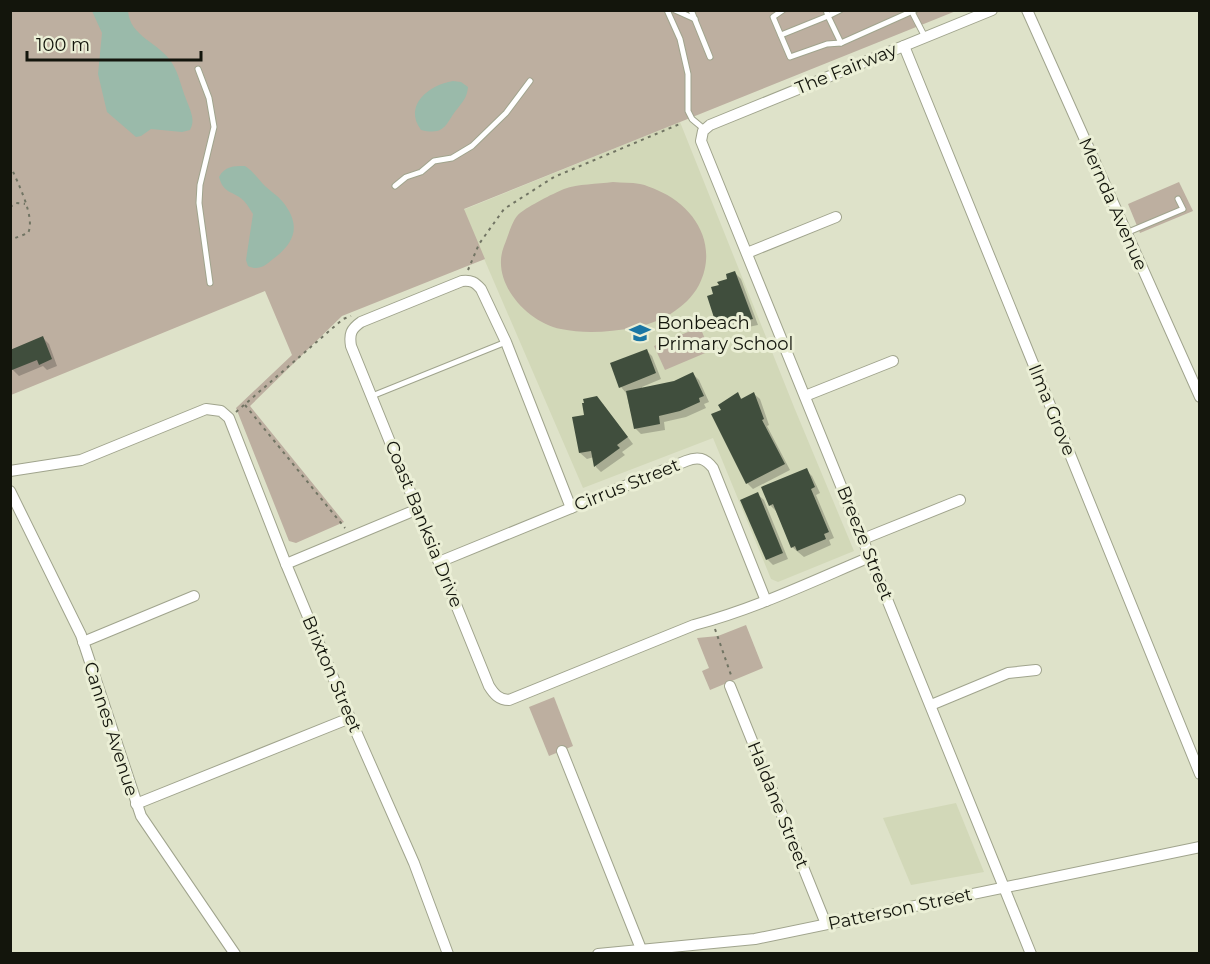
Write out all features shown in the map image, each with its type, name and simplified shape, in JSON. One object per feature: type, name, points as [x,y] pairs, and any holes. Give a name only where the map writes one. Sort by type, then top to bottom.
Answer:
[{"type":"street","name":"The Fairway","points":[[703,130],[710,125],[992,10]]},
{"type":"street","name":"Mernda Avenue","points":[[1027,10],[1200,397]]},
{"type":"street","name":"Ilma Grove","points":[[904,46],[1200,774]]},
{"type":"street","name":"Breeze Street","points":[[703,130],[701,141],[1031,954]]},
{"type":"street","points":[[747,253],[836,217]]},
{"type":"street","name":"Coast Banksia Drive","points":[[571,508],[506,342],[482,289],[477,283],[462,281],[361,322],[353,328],[350,333],[351,346],[489,686],[498,697],[506,700],[694,625],[713,621],[766,601],[870,557]]},
{"type":"street","points":[[805,396],[894,360]]},
{"type":"street","points":[[10,471],[81,460],[206,409],[221,411],[229,418]]},
{"type":"street","name":"Brixton Street","points":[[229,418],[350,718],[414,863],[448,954]]},
{"type":"street","name":"Cirrus Street","points":[[440,562],[686,460],[701,458],[713,468],[766,601]]},
{"type":"street","name":"Cannes Avenue","points":[[10,491],[83,642],[136,804],[149,830],[235,954]]},
{"type":"street","points":[[863,539],[960,500]]},
{"type":"street","points":[[286,564],[418,509]]},
{"type":"street","points":[[83,642],[194,596]]},
{"type":"street","points":[[931,705],[1008,674],[1036,670]]},
{"type":"street","name":"Haldane Street","points":[[730,686],[826,924]]},
{"type":"street","points":[[136,804],[350,718]]},
{"type":"street","points":[[562,751],[641,949]]},
{"type":"street","name":"Patterson Street","points":[[598,954],[755,939],[1200,847]]},
{"type":"lane","points":[[666,10],[683,50],[689,84],[688,111],[692,119],[703,130]]},
{"type":"lane","points":[[675,10],[695,19]]},
{"type":"lane","points":[[691,10],[710,57]]},
{"type":"lane","points":[[783,10],[773,17],[790,57],[827,44],[841,44],[914,11],[926,37]]},
{"type":"lane","points":[[781,35],[827,13],[840,10]]},
{"type":"lane","points":[[827,13],[841,44]]},
{"type":"lane","points":[[198,69],[209,98],[214,127],[200,185],[199,203],[210,284]]},
{"type":"lane","points":[[395,186],[406,177],[421,172],[434,161],[452,158],[463,153],[506,112],[530,81]]},
{"type":"lane","points":[[1126,233],[1183,209],[1178,199]]},
{"type":"lane","points":[[372,396],[506,342]]},
{"type":"path","points":[[468,269],[479,244],[504,209],[554,177],[682,123]]},
{"type":"path","points":[[10,165],[29,213],[30,230],[10,240]]},
{"type":"path","points":[[10,207],[16,203],[26,204]]},
{"type":"path","points":[[229,418],[344,319],[354,314]]},
{"type":"path","points":[[245,405],[342,526],[355,535]]},
{"type":"path","points":[[713,621],[732,677],[730,686]]},
{"type":"shaded area","points":[[11,11],[956,11],[464,209],[485,259],[342,316],[250,406],[344,522],[296,543],[289,541],[236,408],[292,355],[265,291],[11,395]]},
{"type":"shaded area","points":[[92,11],[128,11],[130,20],[139,33],[172,63],[191,111],[190,130],[182,132],[151,129],[136,137],[107,112],[98,74],[102,33]]},
{"type":"shaded area","points":[[453,81],[461,82],[468,87],[464,100],[441,130],[421,130],[416,121],[415,112],[421,98],[435,87]]},
{"type":"shaded area","name":"Bonbeach Primary School","points":[[680,122],[854,551],[778,582],[771,579],[713,438],[583,488],[463,210]]},
{"type":"shaded area","points":[[245,166],[282,201],[294,226],[291,240],[281,253],[258,268],[248,266],[246,260],[253,214],[244,201],[223,187],[219,177],[230,167]]},
{"type":"shaded area","points":[[613,182],[637,183],[657,190],[671,197],[692,217],[700,228],[705,242],[706,256],[699,285],[687,301],[671,314],[643,326],[615,331],[588,332],[570,331],[548,325],[535,318],[514,298],[502,273],[501,259],[512,224],[524,210],[564,189]]},
{"type":"shaded area","points":[[1179,182],[1193,211],[1140,233],[1128,204]]},
{"type":"shaded area","points":[[700,327],[710,351],[665,370],[654,346]]},
{"type":"shaded area","points":[[746,625],[763,668],[710,690],[702,671],[709,668],[697,638],[718,636]]},
{"type":"shaded area","points":[[554,697],[573,746],[549,756],[529,707]]},
{"type":"shaded area","points":[[956,803],[984,872],[911,885],[883,818]]},
{"type":"building","points":[[735,271],[753,319],[717,327],[707,296],[713,294],[711,287],[719,285],[717,282],[727,279],[726,274]]},
{"type":"building","points":[[43,336],[52,359],[39,365],[37,360],[12,370],[10,350]]},
{"type":"building","points":[[647,349],[656,373],[619,388],[610,363]]},
{"type":"building","points":[[693,372],[704,396],[699,398],[700,402],[680,411],[659,416],[660,424],[634,429],[626,391],[674,381]]},
{"type":"building","points":[[738,392],[741,399],[754,392],[764,419],[762,420],[785,464],[746,484],[711,414],[721,410],[718,405]]},
{"type":"building","points":[[597,396],[628,437],[617,445],[620,448],[594,467],[591,451],[579,453],[572,417],[584,415],[583,399]]},
{"type":"building","points":[[807,468],[815,487],[811,489],[829,532],[824,534],[826,539],[797,551],[795,546],[791,548],[773,504],[769,506],[761,487]]},
{"type":"building","points":[[758,492],[783,553],[766,560],[740,500]]},
{"type":"place","name":"Bonbeach Primary School","points":[[640,333]]}]
